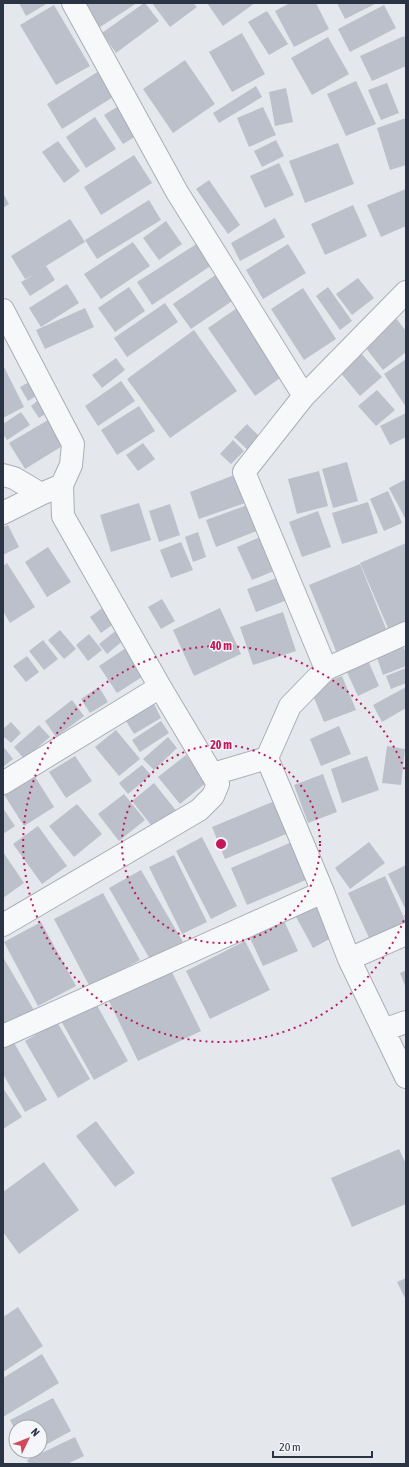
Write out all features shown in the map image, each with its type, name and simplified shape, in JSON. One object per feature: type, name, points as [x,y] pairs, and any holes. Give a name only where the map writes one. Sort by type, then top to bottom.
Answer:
[{"type":"street","points":[[73,3],[177,192],[304,396]]},
{"type":"street","points":[[326,669],[244,472],[304,396],[406,292]]},
{"type":"street","points":[[3,310],[73,444],[71,465],[62,485],[63,516],[160,687],[218,784],[213,796],[198,810],[3,926]]},
{"type":"street","points":[[3,476],[14,478],[41,494]]},
{"type":"street","points":[[3,513],[62,485]]},
{"type":"street","points":[[406,633],[326,669],[290,706],[267,758],[323,892],[349,959],[406,1077]]},
{"type":"street","points":[[3,783],[160,687]]},
{"type":"street","points":[[213,774],[267,758]]},
{"type":"street","points":[[3,1036],[323,892]]},
{"type":"street","points":[[349,959],[406,934]]},
{"type":"street","points":[[383,1030],[406,1022]]},
{"type":"building","points":[[19,3],[48,3],[26,16]]},
{"type":"building","points":[[83,3],[137,3],[100,27]]},
{"type":"building","points":[[144,3],[159,21],[116,53],[102,33]]},
{"type":"building","points":[[152,3],[193,3],[197,7],[170,27]]},
{"type":"building","points":[[207,3],[255,3],[223,26]]},
{"type":"building","points":[[290,3],[316,3],[329,29],[294,47],[275,11]]},
{"type":"building","points":[[337,3],[377,3],[345,19]]},
{"type":"building","points":[[54,5],[90,66],[56,85],[20,25]]},
{"type":"building","points":[[384,5],[396,28],[350,52],[338,29]]},
{"type":"building","points":[[267,11],[288,44],[269,55],[248,22]]},
{"type":"building","points":[[242,33],[265,74],[232,92],[209,52]]},
{"type":"building","points":[[404,36],[406,40],[406,66],[372,81],[360,56]]},
{"type":"building","points":[[328,37],[349,74],[312,95],[291,58]]},
{"type":"building","points":[[185,60],[215,104],[173,133],[143,89]]},
{"type":"building","points":[[102,69],[118,94],[62,129],[47,104]]},
{"type":"building","points":[[356,81],[376,124],[346,136],[327,94]]},
{"type":"building","points":[[387,83],[399,113],[381,120],[368,90]]},
{"type":"building","points":[[256,86],[262,97],[219,123],[213,113]]},
{"type":"building","points":[[286,88],[293,122],[275,126],[269,92]]},
{"type":"building","points":[[122,104],[141,133],[123,144],[104,115]]},
{"type":"building","points":[[263,107],[276,135],[249,147],[237,118]]},
{"type":"building","points":[[95,117],[116,149],[86,168],[66,137]]},
{"type":"building","points":[[406,118],[406,165],[390,170],[377,128]]},
{"type":"building","points":[[276,140],[284,156],[262,167],[254,151]]},
{"type":"building","points":[[58,141],[80,171],[64,183],[42,152]]},
{"type":"building","points":[[338,143],[354,184],[305,203],[289,161]]},
{"type":"building","points":[[134,155],[152,183],[101,215],[84,187]]},
{"type":"building","points":[[279,163],[294,195],[265,208],[250,176]]},
{"type":"building","points":[[209,180],[240,225],[228,234],[196,189]]},
{"type":"building","points":[[406,189],[406,226],[381,237],[367,205]]},
{"type":"building","points":[[3,193],[9,204],[3,208]]},
{"type":"building","points":[[149,200],[161,220],[97,259],[85,240]]},
{"type":"building","points":[[353,205],[367,236],[325,255],[311,224]]},
{"type":"building","points":[[275,218],[285,237],[240,261],[231,243]]},
{"type":"building","points":[[70,219],[85,242],[46,266],[55,280],[30,296],[21,282],[35,274],[25,279],[11,256]]},
{"type":"building","points":[[166,221],[182,244],[159,260],[143,238]]},
{"type":"building","points":[[133,242],[150,266],[101,299],[84,274]]},
{"type":"building","points":[[198,243],[212,265],[152,305],[137,282]]},
{"type":"building","points":[[288,244],[306,273],[263,299],[246,270]]},
{"type":"building","points":[[217,274],[235,299],[191,329],[173,304]]},
{"type":"building","points":[[358,278],[374,298],[352,315],[336,294]]},
{"type":"building","points":[[67,284],[79,303],[41,327],[29,308]]},
{"type":"building","points":[[129,287],[145,311],[115,332],[98,308]]},
{"type":"building","points":[[328,287],[352,321],[340,330],[316,296]]},
{"type":"building","points":[[303,288],[336,339],[304,360],[271,309]]},
{"type":"building","points":[[165,303],[178,322],[127,357],[114,338]]},
{"type":"building","points":[[240,306],[287,373],[255,396],[208,328]]},
{"type":"building","points":[[85,308],[94,327],[45,349],[36,330]]},
{"type":"building","points":[[395,317],[406,331],[406,352],[383,370],[362,343]]},
{"type":"building","points":[[194,330],[237,391],[170,438],[127,379]]},
{"type":"building","points":[[360,352],[382,377],[360,396],[339,371]]},
{"type":"building","points":[[116,358],[125,370],[102,388],[92,375]]},
{"type":"building","points":[[406,359],[406,407],[384,374]]},
{"type":"building","points":[[3,365],[24,407],[3,418]]},
{"type":"building","points":[[33,380],[41,393],[28,401],[20,387]]},
{"type":"building","points":[[121,381],[135,401],[98,426],[85,406]]},
{"type":"building","points":[[377,390],[395,410],[376,426],[358,406]]},
{"type":"building","points":[[42,397],[51,410],[39,418],[31,406]]},
{"type":"building","points":[[139,406],[155,431],[117,455],[101,430]]},
{"type":"building","points":[[21,412],[30,425],[7,440],[3,434],[3,424]]},
{"type":"building","points":[[406,413],[406,437],[390,445],[380,426]]},
{"type":"building","points":[[48,420],[64,445],[25,469],[9,443]]},
{"type":"building","points":[[247,424],[262,439],[250,452],[234,437]]},
{"type":"building","points":[[233,440],[244,451],[231,464],[220,454]]},
{"type":"building","points":[[143,443],[155,459],[138,471],[126,455]]},
{"type":"building","points":[[347,462],[358,501],[333,508],[322,469]]},
{"type":"building","points":[[319,471],[328,506],[297,514],[288,479]]},
{"type":"building","points":[[237,474],[248,502],[199,519],[190,492]]},
{"type":"building","points":[[406,479],[406,520],[389,488]]},
{"type":"building","points":[[388,491],[402,523],[384,531],[370,499]]},
{"type":"building","points":[[368,502],[378,533],[342,544],[332,513]]},
{"type":"building","points":[[139,503],[151,540],[111,552],[100,515]]},
{"type":"building","points":[[253,503],[262,529],[216,547],[206,520]]},
{"type":"building","points":[[170,504],[180,535],[159,542],[149,511]]},
{"type":"building","points":[[318,511],[331,547],[302,557],[289,522]]},
{"type":"building","points":[[8,525],[19,547],[3,555],[3,527]]},
{"type":"building","points":[[198,532],[206,557],[193,562],[185,537]]},
{"type":"building","points":[[267,534],[281,568],[252,580],[237,547]]},
{"type":"building","points":[[181,542],[193,570],[171,578],[160,550]]},
{"type":"building","points":[[406,543],[406,621],[388,628],[360,563]]},
{"type":"building","points":[[48,547],[71,582],[47,597],[25,562]]},
{"type":"building","points":[[7,563],[35,607],[10,623],[3,611],[3,566]]},
{"type":"building","points":[[360,564],[387,631],[336,651],[309,585]]},
{"type":"building","points":[[282,576],[290,599],[256,612],[247,589]]},
{"type":"building","points":[[162,599],[175,621],[161,629],[148,607]]},
{"type":"building","points":[[105,606],[116,622],[101,633],[90,617]]},
{"type":"building","points":[[220,608],[241,654],[194,676],[173,630]]},
{"type":"building","points":[[283,612],[296,651],[253,665],[240,627]]},
{"type":"building","points":[[118,629],[125,639],[107,654],[99,644]]},
{"type":"building","points":[[60,630],[76,649],[64,659],[48,640]]},
{"type":"building","points":[[89,634],[102,650],[88,661],[76,645]]},
{"type":"building","points":[[43,640],[58,659],[44,670],[29,651]]},
{"type":"building","points":[[403,645],[406,654],[406,666],[383,675],[376,655]]},
{"type":"building","points":[[129,646],[148,673],[117,693],[99,666]]},
{"type":"building","points":[[27,656],[39,672],[26,682],[13,666]]},
{"type":"building","points":[[367,658],[379,686],[358,696],[345,668]]},
{"type":"building","points":[[406,668],[406,683],[391,689],[386,676]]},
{"type":"building","points":[[342,676],[356,710],[324,722],[310,688]]},
{"type":"building","points":[[99,687],[108,702],[90,713],[81,699]]},
{"type":"building","points":[[406,687],[406,708],[382,722],[373,705]]},
{"type":"building","points":[[72,700],[84,716],[56,737],[45,721]]},
{"type":"building","points":[[154,704],[161,718],[134,734],[126,721]]},
{"type":"building","points":[[161,721],[169,733],[140,752],[132,740]]},
{"type":"building","points":[[11,722],[21,733],[11,743],[3,736],[3,729]]},
{"type":"building","points":[[39,725],[50,737],[24,759],[14,747]]},
{"type":"building","points":[[339,726],[351,754],[321,766],[310,739]]},
{"type":"building","points":[[116,730],[140,759],[119,776],[95,747]]},
{"type":"building","points":[[168,737],[177,748],[154,770],[143,759]]},
{"type":"building","points":[[3,746],[13,759],[3,767]]},
{"type":"building","points":[[387,746],[405,749],[401,785],[382,783]]},
{"type":"building","points":[[186,755],[207,782],[180,804],[158,777]]},
{"type":"building","points":[[75,756],[92,781],[66,798],[49,772]]},
{"type":"building","points":[[367,756],[379,790],[342,803],[331,769]]},
{"type":"building","points":[[142,765],[151,775],[128,794],[119,783]]},
{"type":"building","points":[[323,774],[337,812],[308,823],[294,785]]},
{"type":"building","points":[[34,775],[54,807],[24,826],[3,793]]},
{"type":"building","points":[[154,783],[178,813],[156,831],[132,801]]},
{"type":"building","points":[[124,794],[145,820],[119,841],[98,814]]},
{"type":"building","points":[[277,800],[291,832],[225,859],[212,827]]},
{"type":"building","points":[[77,804],[102,834],[74,857],[49,826]]},
{"type":"building","points":[[3,808],[15,826],[3,834]]},
{"type":"building","points":[[38,826],[67,866],[42,884],[13,844]]},
{"type":"building","points":[[202,837],[237,906],[211,919],[176,851]]},
{"type":"building","points":[[292,842],[308,879],[247,905],[231,868]]},
{"type":"building","points":[[369,842],[385,863],[350,889],[335,868]]},
{"type":"building","points":[[3,852],[24,883],[3,898]]},
{"type":"building","points":[[174,855],[207,922],[182,934],[149,867]]},
{"type":"building","points":[[406,865],[406,910],[388,874]]},
{"type":"building","points":[[141,870],[183,942],[151,961],[109,888]]},
{"type":"building","points":[[385,876],[406,922],[406,929],[372,944],[348,893]]},
{"type":"building","points":[[103,893],[140,960],[90,987],[54,919]]},
{"type":"building","points":[[315,904],[333,937],[313,948],[295,915]]},
{"type":"building","points":[[284,921],[298,951],[263,966],[250,938]]},
{"type":"building","points":[[41,922],[76,986],[38,1006],[4,942]]},
{"type":"building","points":[[245,941],[270,990],[210,1019],[186,971]]},
{"type":"building","points":[[3,957],[35,1012],[3,1030]]},
{"type":"building","points":[[169,966],[201,1031],[138,1061],[107,997]]},
{"type":"building","points":[[406,970],[406,988],[400,973]]},
{"type":"building","points":[[94,1000],[128,1061],[94,1080],[60,1019]]},
{"type":"building","points":[[57,1022],[90,1079],[58,1098],[25,1041]]},
{"type":"building","points":[[13,1041],[47,1100],[25,1112],[3,1074],[3,1047]]},
{"type":"building","points":[[3,1088],[22,1117],[3,1129]]},
{"type":"building","points":[[96,1121],[135,1173],[115,1187],[76,1136]]},
{"type":"building","points":[[399,1149],[406,1164],[406,1204],[352,1227],[331,1178]]},
{"type":"building","points":[[44,1162],[79,1210],[19,1254],[3,1232],[3,1192]]},
{"type":"building","points":[[406,1278],[406,1297],[405,1298],[397,1282]]},
{"type":"building","points":[[18,1307],[43,1346],[3,1372],[3,1317]]},
{"type":"building","points":[[42,1354],[59,1383],[3,1417],[3,1378]]},
{"type":"building","points":[[53,1398],[71,1431],[48,1444],[48,1419],[12,1419]]},
{"type":"building","points":[[75,1437],[84,1456],[67,1464],[29,1464],[27,1460],[29,1459],[48,1459],[48,1450]]}]
